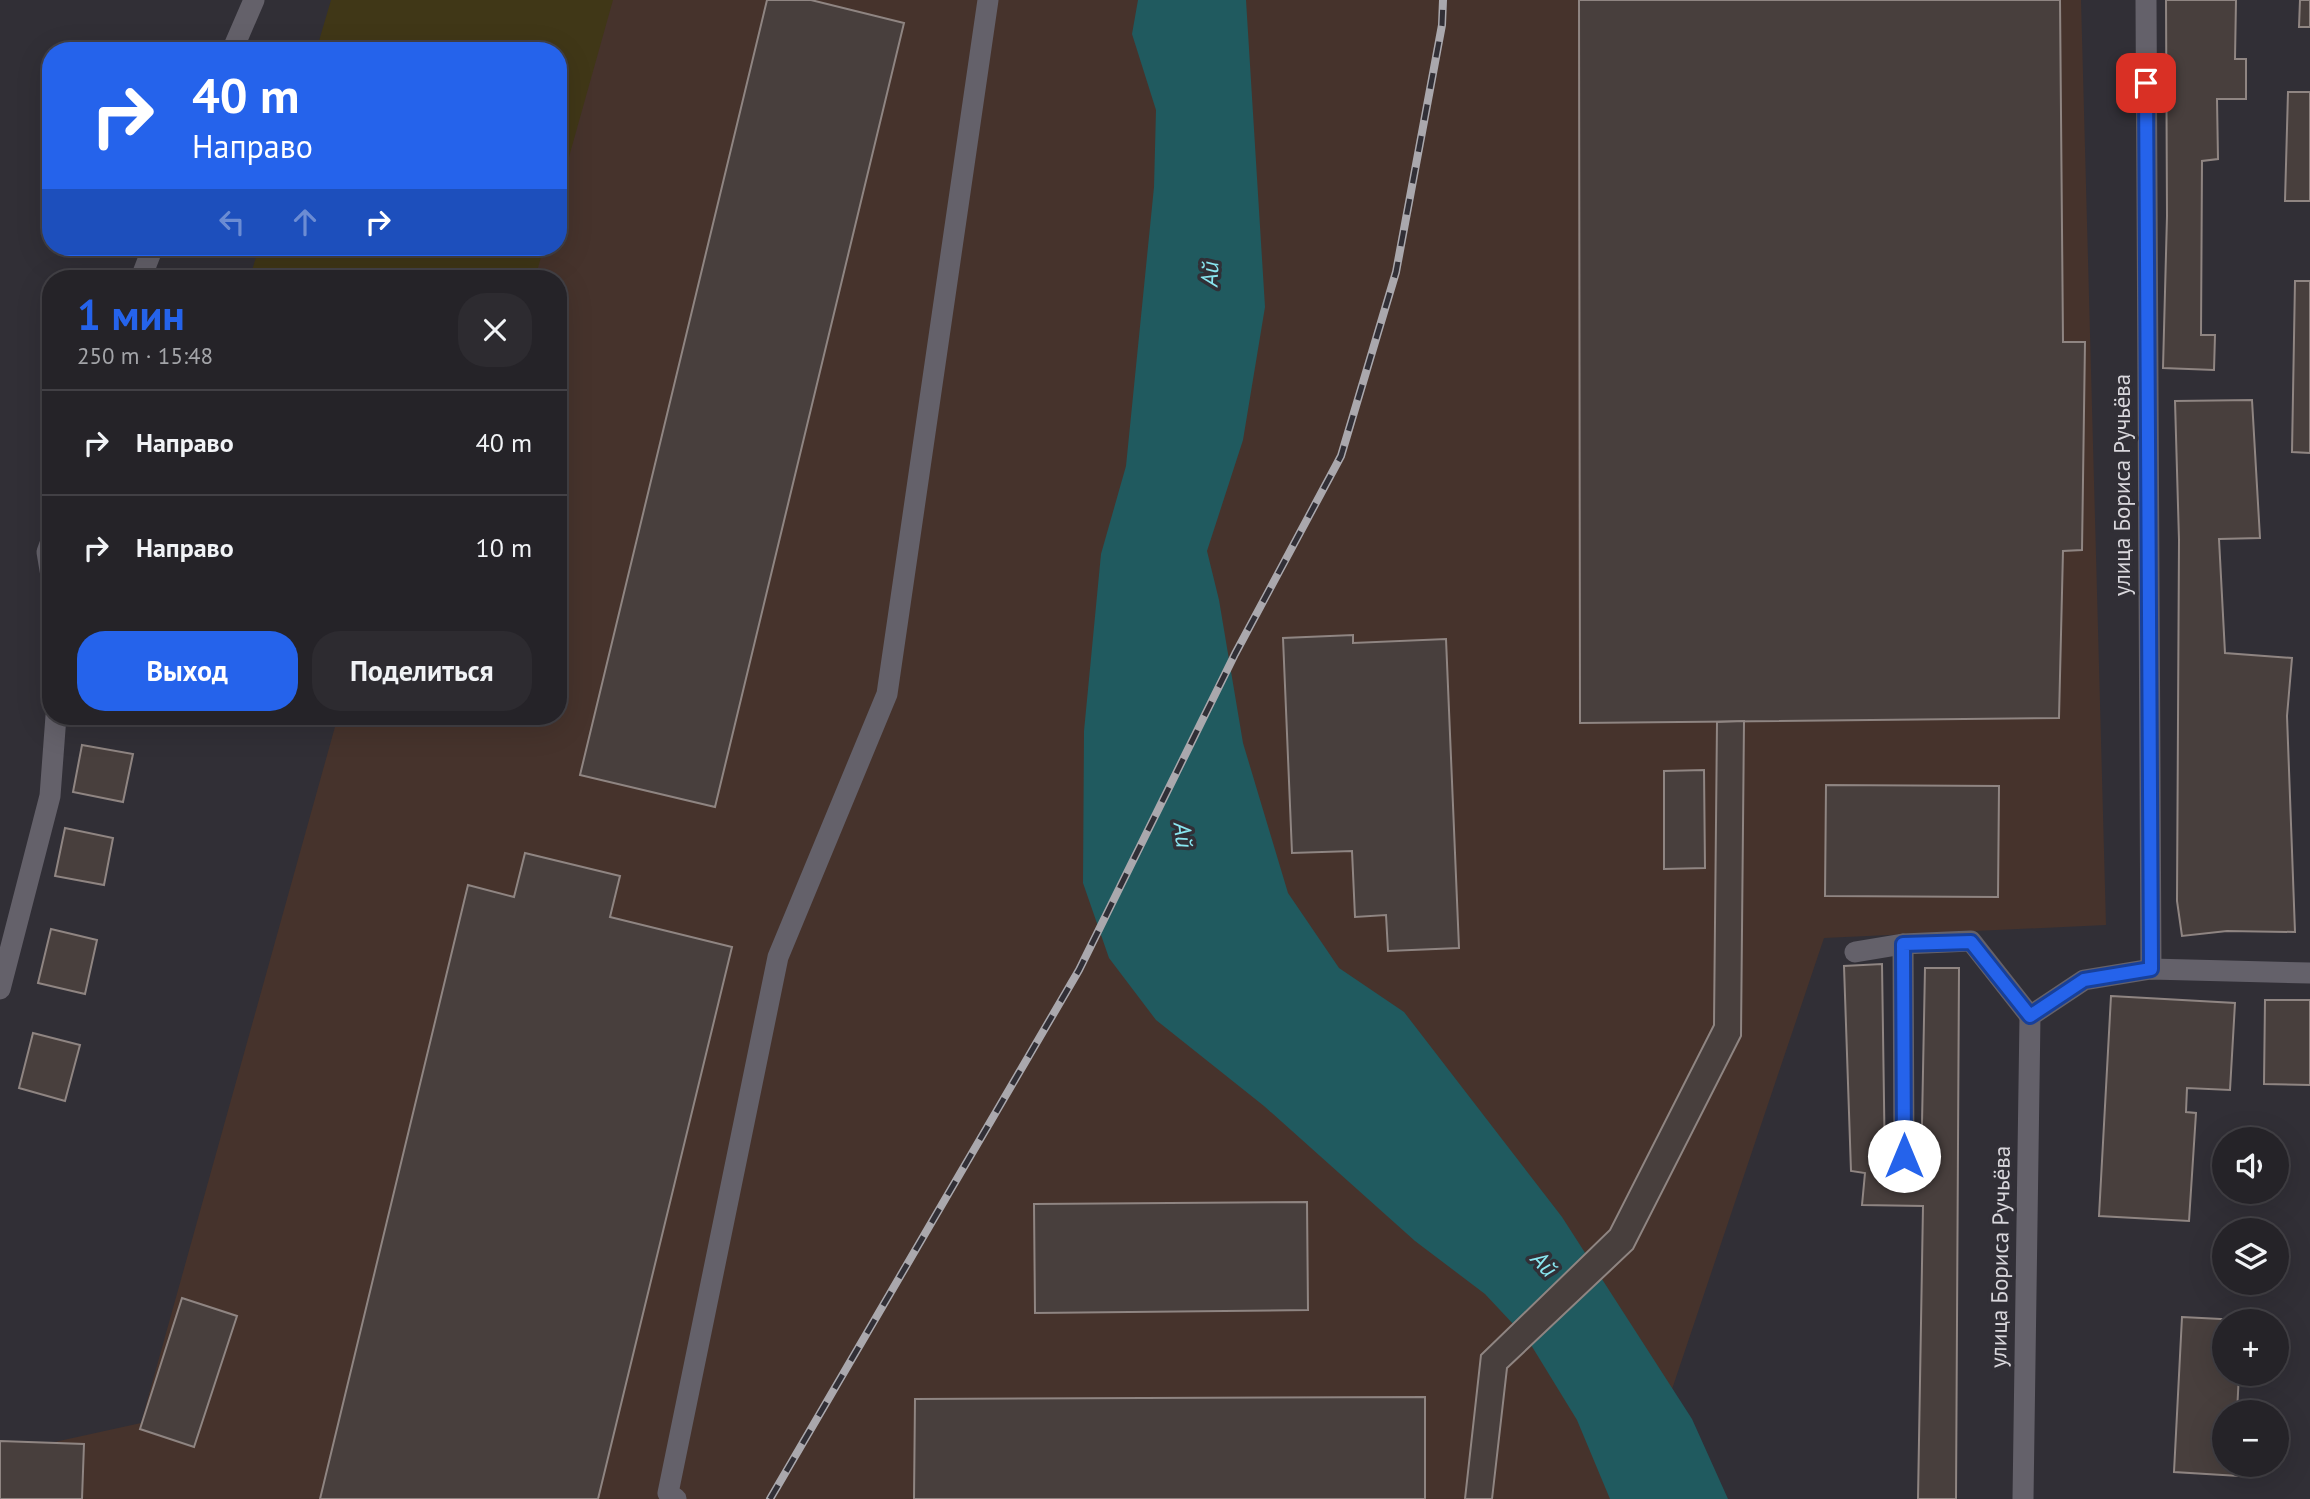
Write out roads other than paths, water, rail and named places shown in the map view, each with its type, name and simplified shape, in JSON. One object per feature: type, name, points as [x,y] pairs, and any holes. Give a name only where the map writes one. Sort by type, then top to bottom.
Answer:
[{"type":"street","points":[[236,42],[254,0]]},
{"type":"street","points":[[670,1497],[778,957],[887,694],[988,0]]},
{"type":"street","name":"улица Бориса Ручьёва","points":[[2146,0],[2151,969]]},
{"type":"street","points":[[0,989],[50,796],[55,725]]},
{"type":"street","points":[[1855,953],[1903,944],[1971,942],[2030,1016],[2084,980],[2151,969],[2310,972]]},
{"type":"street","points":[[1903,944],[1904,1156]]},
{"type":"street","name":"улица Бориса Ручьёва","points":[[2023,1499],[2030,1016]]},
{"type":"water","name":"Ай","points":[[1138,0],[1246,0],[1265,307],[1243,440],[1207,551],[1219,600],[1243,743],[1288,893],[1339,968],[1404,1012],[1562,1217],[1692,1419],[1728,1499],[1610,1499],[1577,1420],[1528,1340],[1485,1294],[1415,1241],[1264,1106],[1156,1020],[1109,958],[1083,883],[1084,731],[1101,554],[1126,466],[1154,187],[1156,110],[1132,34]]},
{"type":"railway","points":[[770,1499],[1079,970],[1235,654],[1341,456],[1396,272],[1442,25],[1443,0]]}]
